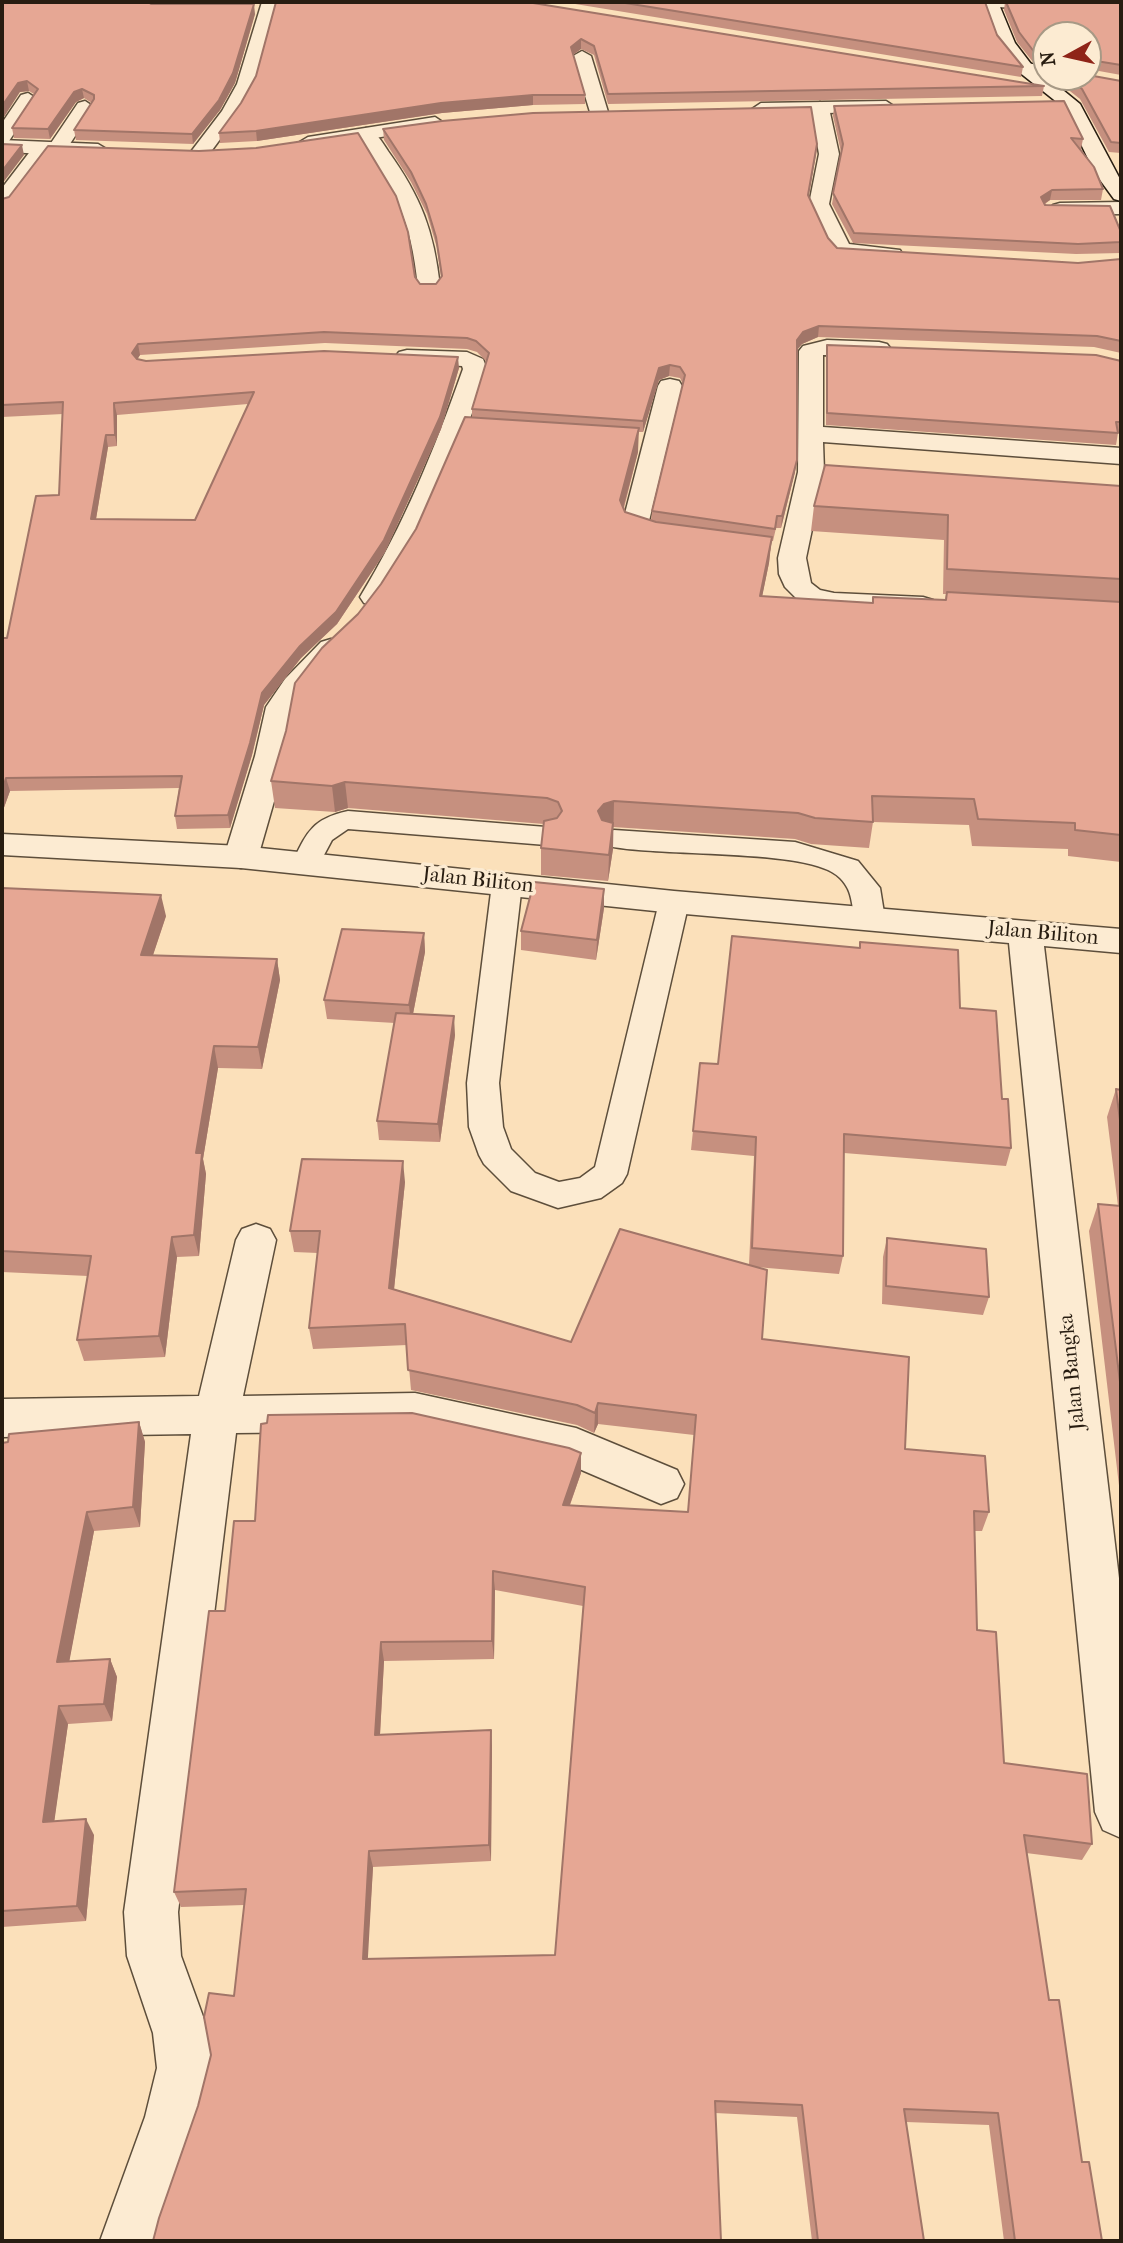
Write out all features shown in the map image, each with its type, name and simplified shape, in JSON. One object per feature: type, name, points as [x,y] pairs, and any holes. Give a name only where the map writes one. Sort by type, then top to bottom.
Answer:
[{"type":"street","points":[[1022,76],[990,2],[1121,5]]},
{"type":"street","points":[[223,152],[194,153],[231,111],[246,85],[265,4]]},
{"type":"street","points":[[582,56],[599,112]]},
{"type":"street","points":[[971,60],[1022,76],[1048,97],[1071,104],[1113,174],[1121,195]]},
{"type":"street","points":[[1022,76],[1032,74]]},
{"type":"street","points":[[2,137],[28,99]]},
{"type":"street","points":[[2,202],[85,107]]},
{"type":"street","points":[[737,109],[904,107]]},
{"type":"street","points":[[820,108],[829,154],[819,204],[840,248],[856,255],[917,256]]},
{"type":"street","points":[[284,146],[455,121]]},
{"type":"street","points":[[366,134],[415,206],[424,239],[429,287]]},
{"type":"street","points":[[2,146],[122,151]]},
{"type":"street","points":[[1051,209],[1121,208]]},
{"type":"street","points":[[902,350],[827,347],[811,351],[809,478],[779,553],[799,590],[813,597],[945,607]]},
{"type":"street","points":[[241,856],[271,756],[281,707],[313,666],[355,624],[401,553],[469,430],[475,364],[467,359],[390,356]]},
{"type":"street","points":[[670,386],[635,525],[637,530],[645,534],[697,542]]},
{"type":"street","points":[[810,434],[1121,456]]},
{"type":"street","points":[[629,442],[656,443]]},
{"type":"street","points":[[809,478],[838,481]]},
{"type":"street","name":"Jalan Biliton","points":[[2,844],[241,856],[674,902],[1121,941]]},
{"type":"street","name":"Jalan Bangka","points":[[1025,932],[1121,1812]]},
{"type":"street","points":[[130,2241],[174,2117],[186,2068],[181,2033],[154,1956],[151,1912],[216,1417],[256,1240]]},
{"type":"street","points":[[2,1418],[216,1417],[415,1412],[576,1447],[661,1484]]},
{"type":"lane","points":[[306,863],[324,828],[333,822],[348,820],[546,836]]},
{"type":"lane","points":[[614,839],[795,851],[848,868],[865,888],[870,919]]},
{"type":"lane","points":[[507,884],[483,1083],[486,1127],[496,1155],[523,1182],[558,1195],[589,1189],[610,1174],[674,902]]},
{"type":"building","points":[[2,2],[254,4],[233,73],[219,100],[192,134],[74,130],[94,99],[94,95],[82,89],[74,92],[48,129],[12,128],[38,89],[27,81],[18,83],[2,106]]},
{"type":"building","points":[[276,2],[527,2],[1032,84],[1032,86],[608,94],[594,46],[581,39],[571,47],[585,95],[533,95],[441,103],[256,131],[219,133],[241,103],[256,76]]},
{"type":"building","points":[[619,2],[985,2],[997,35],[1023,67]]},
{"type":"building","points":[[1006,2],[1121,3],[1121,65],[1102,62],[1102,21],[1032,21],[1032,49],[1019,32]]},
{"type":"building","points":[[1102,78],[1121,81],[1121,143],[1111,142],[1083,91],[1102,91]]},
{"type":"building","points":[[1064,101],[1083,139],[1071,138],[1094,167],[1103,189],[1052,190],[1041,197],[1045,205],[1110,206],[1121,232],[1121,242],[1078,244],[854,233],[833,193],[843,144],[834,106]]},
{"type":"building","points":[[811,107],[817,144],[808,195],[828,238],[837,248],[1078,263],[1121,259],[1121,341],[1097,336],[819,326],[803,332],[797,340],[797,460],[782,516],[777,516],[775,529],[652,511],[685,375],[680,367],[670,365],[659,368],[643,421],[472,409],[489,353],[476,341],[467,338],[324,332],[138,344],[132,353],[137,359],[146,361],[324,351],[458,357],[440,417],[384,540],[336,612],[300,646],[262,693],[228,815],[175,816],[182,776],[6,778],[2,791],[2,638],[7,638],[36,496],[59,495],[63,402],[2,405],[2,199],[9,197],[48,146],[199,151],[256,148],[358,133],[396,196],[408,232],[415,277],[420,284],[436,284],[442,276],[436,237],[426,204],[411,172],[383,129],[533,113]],"holes":[[[254,392],[195,520],[91,519],[106,435],[115,435],[114,403]]]},
{"type":"building","points":[[2,144],[22,145],[2,171]]},
{"type":"building","points":[[827,345],[1096,355],[1121,361],[1121,422],[1116,422],[1118,433],[827,413]]},
{"type":"building","points":[[465,417],[639,428],[620,500],[625,512],[656,522],[772,537],[760,596],[873,603],[873,597],[946,600],[947,592],[1121,602],[1121,835],[1075,830],[1075,823],[978,819],[974,799],[872,796],[873,822],[815,818],[798,813],[614,801],[604,804],[598,811],[602,820],[613,823],[609,855],[541,848],[544,821],[557,818],[562,811],[558,802],[547,798],[345,782],[332,786],[271,781],[286,731],[295,683],[322,648],[358,614],[381,584],[416,529]]},
{"type":"building","points":[[825,465],[1121,486],[1121,579],[947,569],[948,515],[814,506]]},
{"type":"building","points":[[534,882],[604,889],[597,940],[521,931]]},
{"type":"building","points":[[2,888],[161,895],[141,955],[277,959],[258,1047],[214,1046],[196,1153],[202,1153],[194,1235],[172,1237],[159,1336],[77,1340],[91,1256],[2,1251]]},
{"type":"building","points":[[342,929],[424,933],[409,1005],[324,1000]]},
{"type":"building","points":[[732,936],[860,948],[860,942],[958,950],[960,1008],[996,1011],[1002,1099],[1008,1099],[1011,1148],[844,1134],[843,1256],[752,1248],[756,1137],[693,1131],[700,1063],[718,1064]]},
{"type":"building","points":[[396,1013],[454,1016],[438,1124],[377,1121]]},
{"type":"building","points":[[1116,1089],[1121,1090],[1121,1128]]},
{"type":"building","points":[[302,1159],[403,1161],[389,1288],[571,1342],[620,1229],[767,1270],[762,1339],[909,1357],[905,1449],[985,1456],[989,1512],[974,1511],[977,1630],[996,1632],[1004,1763],[1087,1774],[1092,1844],[1024,1835],[1049,2000],[1059,2000],[1082,2162],[1089,2162],[1102,2241],[1015,2241],[998,2113],[904,2109],[924,2241],[818,2241],[802,2105],[715,2101],[721,2241],[153,2241],[198,2106],[211,2055],[204,2017],[209,1993],[234,1996],[246,1889],[174,1892],[209,1611],[225,1611],[234,1521],[255,1521],[261,1424],[267,1423],[268,1415],[412,1413],[569,1448],[581,1453],[563,1505],[688,1512],[696,1415],[598,1403],[595,1413],[577,1405],[408,1370],[405,1324],[309,1328],[320,1231],[290,1231]],"holes":[[[493,1571],[585,1587],[555,1955],[363,1959],[369,1851],[489,1845],[491,1730],[375,1735],[381,1642],[492,1641]]]},
{"type":"building","points":[[1098,1204],[1121,1206],[1121,1390]]},
{"type":"building","points":[[887,1238],[986,1249],[989,1297],[886,1286]]},
{"type":"building","points":[[139,1422],[133,1507],[87,1512],[57,1662],[110,1659],[104,1704],[59,1706],[43,1822],[86,1819],[77,1906],[2,1911],[2,1443],[8,1442],[9,1434]]}]
